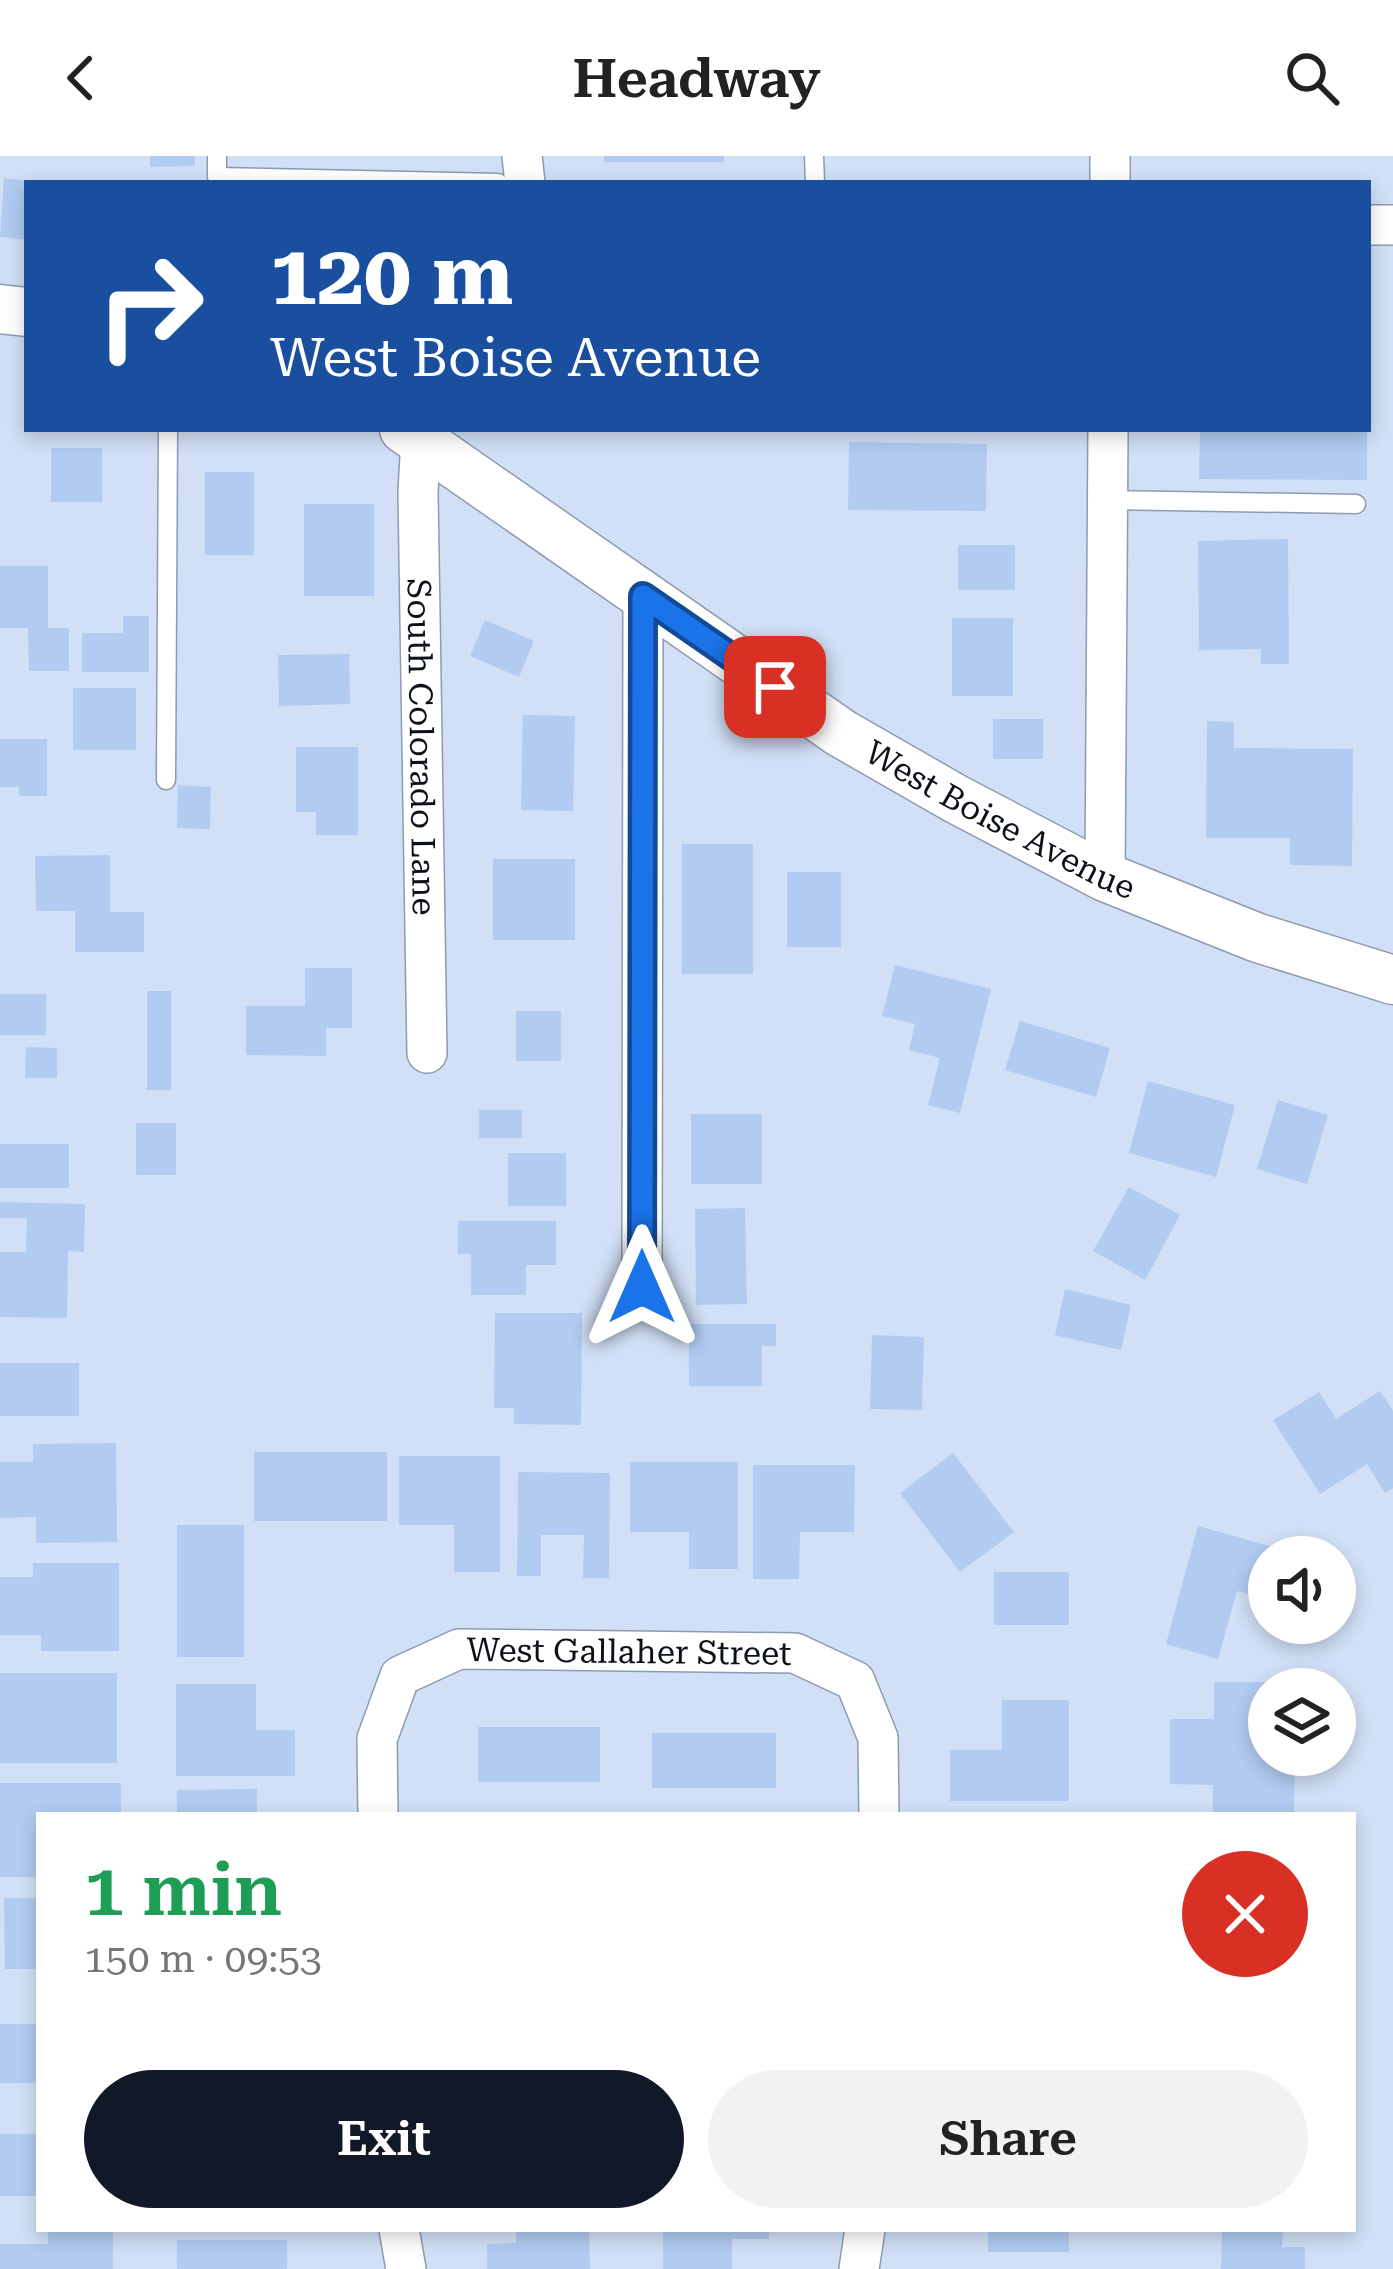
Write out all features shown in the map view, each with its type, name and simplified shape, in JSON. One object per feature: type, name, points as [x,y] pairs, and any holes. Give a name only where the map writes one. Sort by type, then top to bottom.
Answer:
[{"type":"street","points":[[1105,878],[1108,432]]},
{"type":"street","name":"West Boise Avenue","points":[[413,434],[841,733],[1105,878],[1258,938],[1393,980]]},
{"type":"street","name":"South Colorado Lane","points":[[413,434],[418,492],[427,1053]]},
{"type":"street","points":[[642,1287],[643,596]]},
{"type":"street","name":"West Gallaher Street","points":[[378,1812],[376,1739],[400,1676],[459,1649],[795,1653],[856,1681],[878,1738],[878,1812]]},
{"type":"street","points":[[400,2232],[406,2269]]},
{"type":"street","points":[[860,2269],[865,2232]]},
{"type":"lane","points":[[217,156],[217,177],[358,180]]},
{"type":"lane","points":[[166,780],[168,432]]},
{"type":"lane","points":[[1108,500],[1356,504]]},
{"type":"building","points":[[150,156],[195,156],[195,166],[150,167]]},
{"type":"building","points":[[604,156],[724,156],[724,162],[604,162]]},
{"type":"building","points":[[4,178],[24,181],[24,240],[0,237]]},
{"type":"building","points":[[1200,432],[1367,432],[1367,480],[1199,479]]},
{"type":"building","points":[[849,442],[987,444],[986,511],[848,510]]},
{"type":"building","points":[[51,448],[102,448],[102,502],[51,502]]},
{"type":"building","points":[[205,472],[254,472],[254,555],[205,555]]},
{"type":"building","points":[[304,504],[374,504],[374,596],[304,596]]},
{"type":"building","points":[[1288,539],[1289,664],[1261,664],[1261,649],[1199,650],[1198,541]]},
{"type":"building","points":[[958,545],[1015,545],[1015,590],[958,590]]},
{"type":"building","points":[[0,566],[48,566],[48,628],[69,628],[69,671],[29,671],[28,628],[0,628]]},
{"type":"building","points":[[123,616],[149,616],[149,672],[82,672],[82,633],[123,633]]},
{"type":"building","points":[[952,618],[1013,618],[1013,696],[952,696]]},
{"type":"building","points":[[485,620],[534,641],[519,677],[470,656]]},
{"type":"building","points":[[349,654],[350,704],[279,706],[278,655]]},
{"type":"building","points":[[73,688],[136,688],[136,750],[73,750]]},
{"type":"building","points":[[523,715],[575,716],[573,811],[521,810]]},
{"type":"building","points":[[993,719],[1043,719],[1043,759],[993,759]]},
{"type":"building","points":[[1207,721],[1234,722],[1234,748],[1353,749],[1352,866],[1290,865],[1290,838],[1206,838]]},
{"type":"building","points":[[0,739],[47,739],[47,796],[19,796],[19,787],[0,787]]},
{"type":"building","points":[[296,747],[358,747],[358,835],[316,835],[316,812],[296,812]]},
{"type":"building","points":[[178,785],[211,787],[210,829],[177,828]]},
{"type":"building","points":[[682,844],[753,844],[753,974],[682,974]]},
{"type":"building","points":[[110,855],[110,912],[144,912],[144,952],[75,952],[75,911],[36,911],[35,856]]},
{"type":"building","points":[[493,859],[575,859],[575,940],[493,940]]},
{"type":"building","points":[[787,872],[841,872],[841,947],[787,947]]},
{"type":"building","points":[[895,965],[991,989],[960,1113],[928,1105],[940,1058],[909,1050],[915,1024],[882,1016]]},
{"type":"building","points":[[305,968],[352,968],[352,1028],[326,1028],[326,1056],[246,1055],[246,1006],[305,1006]]},
{"type":"building","points":[[147,991],[171,991],[171,1090],[147,1090]]},
{"type":"building","points":[[0,994],[46,994],[46,1035],[0,1035]]},
{"type":"building","points":[[516,1011],[561,1011],[561,1061],[516,1061]]},
{"type":"building","points":[[1020,1021],[1110,1048],[1096,1097],[1005,1070]]},
{"type":"building","points":[[26,1047],[57,1048],[57,1078],[25,1078]]},
{"type":"building","points":[[1148,1081],[1235,1105],[1216,1177],[1129,1153]]},
{"type":"building","points":[[1278,1100],[1328,1115],[1307,1184],[1257,1169]]},
{"type":"building","points":[[479,1110],[522,1110],[522,1138],[479,1138]]},
{"type":"building","points":[[691,1114],[762,1114],[762,1184],[691,1184]]},
{"type":"building","points":[[136,1123],[176,1123],[176,1175],[136,1175]]},
{"type":"building","points":[[0,1144],[69,1144],[69,1188],[0,1188]]},
{"type":"building","points":[[508,1153],[566,1153],[566,1206],[508,1206]]},
{"type":"building","points":[[1129,1187],[1180,1215],[1145,1280],[1093,1251]]},
{"type":"building","points":[[0,1202],[85,1204],[84,1252],[68,1251],[67,1318],[0,1317],[0,1252],[26,1252],[27,1218],[0,1218]]},
{"type":"building","points":[[745,1208],[747,1304],[696,1305],[695,1209]]},
{"type":"building","points":[[458,1221],[556,1221],[556,1265],[526,1265],[526,1295],[471,1295],[471,1254],[458,1254]]},
{"type":"building","points":[[1065,1289],[1131,1305],[1121,1350],[1055,1335]]},
{"type":"building","points":[[495,1313],[582,1313],[581,1425],[514,1424],[514,1408],[494,1408]]},
{"type":"building","points":[[689,1324],[776,1324],[776,1346],[762,1346],[762,1386],[689,1386]]},
{"type":"building","points":[[872,1335],[924,1337],[922,1410],[870,1409]]},
{"type":"building","points":[[0,1363],[79,1363],[79,1416],[0,1416]]},
{"type":"building","points":[[1380,1391],[1393,1411],[1393,1488],[1385,1493],[1367,1464],[1320,1494],[1273,1420],[1319,1392],[1336,1419]]},
{"type":"building","points":[[116,1443],[117,1542],[36,1543],[36,1517],[0,1518],[0,1462],[33,1462],[33,1444]]},
{"type":"building","points":[[254,1452],[387,1452],[387,1521],[254,1521]]},
{"type":"building","points":[[953,1453],[1014,1532],[960,1572],[900,1493]]},
{"type":"building","points":[[399,1456],[500,1456],[500,1572],[454,1572],[454,1525],[399,1525]]},
{"type":"building","points":[[630,1462],[738,1462],[738,1569],[689,1569],[689,1532],[630,1532]]},
{"type":"building","points":[[753,1465],[855,1465],[854,1532],[800,1532],[799,1579],[753,1579]]},
{"type":"building","points":[[518,1472],[610,1473],[609,1578],[583,1578],[584,1535],[541,1535],[541,1576],[517,1576]]},
{"type":"building","points":[[177,1525],[244,1525],[244,1657],[177,1657]]},
{"type":"building","points":[[1198,1526],[1248,1540],[1248,1594],[1237,1591],[1218,1659],[1166,1644]]},
{"type":"building","points":[[33,1563],[119,1563],[119,1651],[41,1651],[41,1635],[0,1635],[0,1577],[33,1577]]},
{"type":"building","points":[[994,1572],[1069,1572],[1069,1625],[994,1625]]},
{"type":"building","points":[[0,1673],[117,1673],[117,1763],[0,1763]]},
{"type":"building","points":[[1214,1682],[1248,1682],[1248,1776],[1295,1776],[1294,1812],[1213,1812],[1213,1785],[1170,1784],[1170,1719],[1214,1719]]},
{"type":"building","points":[[176,1684],[256,1684],[256,1730],[295,1730],[295,1776],[176,1776]]},
{"type":"building","points":[[1002,1700],[1069,1700],[1069,1801],[950,1801],[950,1750],[1002,1750]]},
{"type":"building","points":[[478,1727],[600,1727],[600,1782],[478,1782]]},
{"type":"building","points":[[652,1733],[776,1733],[776,1788],[652,1788]]},
{"type":"building","points":[[0,1783],[121,1783],[121,1812],[36,1812],[36,1877],[0,1877]]},
{"type":"building","points":[[257,1789],[257,1812],[177,1812],[177,1790]]},
{"type":"building","points":[[4,1898],[36,1898],[36,1969],[5,1969]]},
{"type":"building","points":[[0,2024],[36,2024],[36,2083],[0,2083]]},
{"type":"building","points":[[0,2134],[36,2134],[36,2196],[0,2196]]},
{"type":"building","points":[[48,2232],[113,2232],[113,2269],[0,2269],[0,2244],[48,2244]]},
{"type":"building","points":[[516,2232],[589,2232],[590,2269],[487,2269],[487,2244],[516,2243]]},
{"type":"building","points":[[663,2232],[769,2232],[769,2239],[732,2239],[732,2269],[663,2269]]},
{"type":"building","points":[[988,2232],[1069,2232],[1069,2252],[988,2252]]},
{"type":"building","points":[[1222,2232],[1283,2232],[1282,2247],[1305,2247],[1305,2269],[1221,2269]]},
{"type":"building","points":[[177,2240],[287,2240],[287,2269],[177,2269]]},
{"type":"route","points":[[642,1287],[643,596],[775,687]]}]
